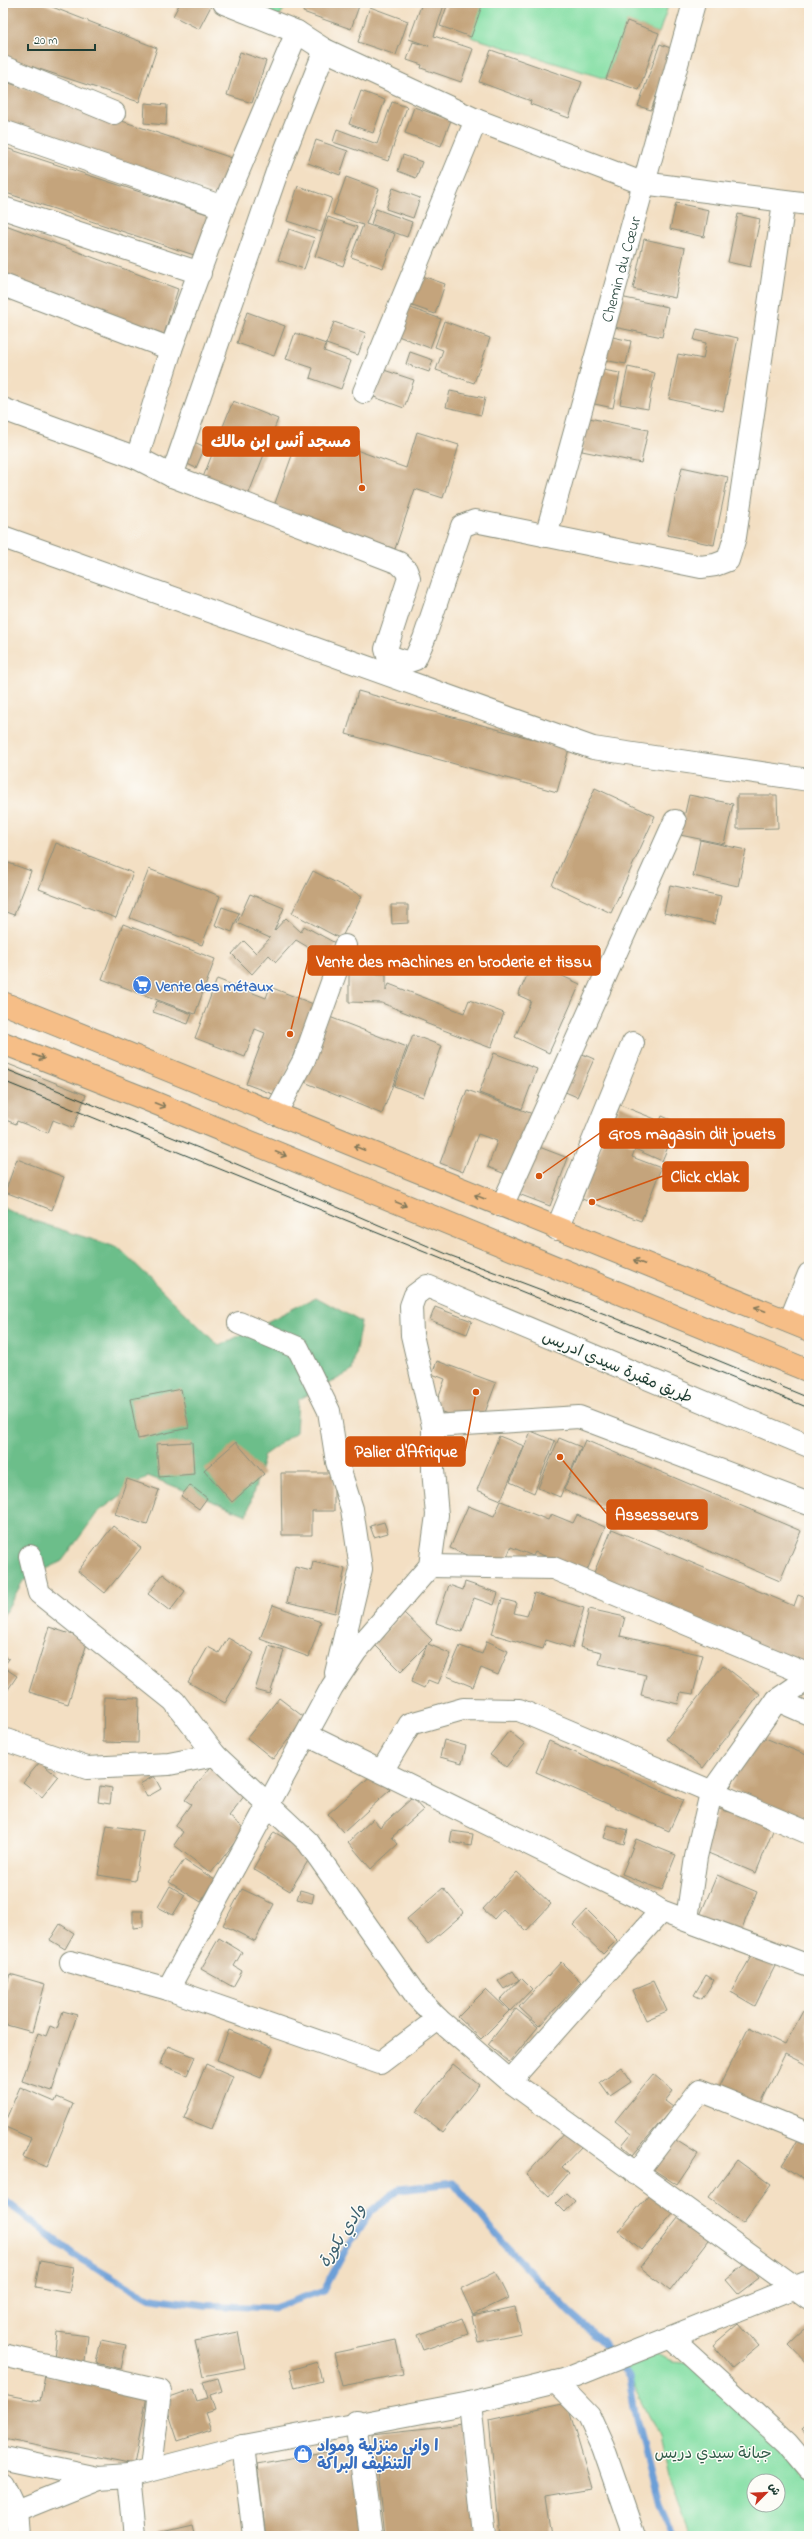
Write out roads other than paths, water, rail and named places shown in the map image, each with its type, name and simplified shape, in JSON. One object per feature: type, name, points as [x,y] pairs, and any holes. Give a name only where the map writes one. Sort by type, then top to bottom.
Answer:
[{"type":"main road","points":[[3,1003],[557,1229],[800,1325]]},
{"type":"main road","points":[[3,1043],[138,1096],[809,1371]]},
{"type":"street","points":[[224,3],[297,32],[325,50],[476,120],[642,183],[809,204]]},
{"type":"street","name":"Chemin du Cœur","points":[[546,536],[642,183],[694,3]]},
{"type":"street","points":[[137,458],[172,349],[223,207],[297,32]]},
{"type":"street","points":[[172,476],[272,184],[325,50]]},
{"type":"street","points":[[3,66],[114,113]]},
{"type":"street","points":[[364,392],[476,120]]},
{"type":"street","points":[[3,131],[223,207]]},
{"type":"street","points":[[3,409],[137,458],[172,476],[399,563],[406,570],[409,578],[386,649],[388,656],[406,662],[415,659],[424,639],[462,526],[475,521],[700,567],[715,565],[728,560],[734,537],[784,202]]},
{"type":"street","points":[[3,208],[200,273]]},
{"type":"street","points":[[3,285],[172,349]]},
{"type":"street","points":[[3,538],[593,748],[809,780]]},
{"type":"street","points":[[502,1206],[675,821]]},
{"type":"street","points":[[275,1114],[304,1060],[345,946]]},
{"type":"street","points":[[557,1229],[633,1043]]},
{"type":"street","points":[[800,1325],[809,1274]]},
{"type":"street","name":"طريق مقبرة سيدي ادريس","points":[[433,1426],[412,1335],[411,1306],[415,1295],[427,1286],[809,1446]]},
{"type":"street","points":[[239,1323],[298,1348],[329,1411],[337,1462],[352,1509],[361,1569],[332,1687]]},
{"type":"street","points":[[168,1989],[332,1687],[356,1651],[430,1566],[438,1515],[433,1470],[433,1426],[579,1417],[809,1504]]},
{"type":"street","points":[[30,1556],[39,1593],[174,1700],[215,1755],[308,1842],[417,1997],[438,2019],[510,2081],[636,2174],[804,2289]]},
{"type":"street","points":[[430,1566],[553,1568],[809,1674]]},
{"type":"street","points":[[687,1919],[696,1856],[711,1793],[777,1700],[809,1678]]},
{"type":"street","points":[[777,1700],[809,1714]]},
{"type":"street","points":[[382,1771],[410,1724],[463,1709],[519,1710],[711,1793],[809,1833]]},
{"type":"street","points":[[307,1735],[643,1900],[661,1911],[687,1919],[809,1966]]},
{"type":"street","points":[[3,1739],[87,1768],[169,1764],[215,1755]]},
{"type":"street","points":[[510,2081],[661,1911]]},
{"type":"street","points":[[71,1962],[168,1989],[380,2063],[438,2019]]},
{"type":"street","points":[[636,2174],[700,2090],[809,2134]]},
{"type":"street","points":[[3,2458],[98,2478],[129,2476],[243,2446],[356,2422],[470,2403],[560,2381],[629,2353],[804,2289]]},
{"type":"street","points":[[672,2338],[787,2443],[809,2468]]},
{"type":"street","points":[[3,2355],[160,2391],[151,2470]]},
{"type":"street","points":[[560,2381],[589,2416],[603,2447],[634,2536]]},
{"type":"street","points":[[470,2403],[484,2536]]},
{"type":"street","points":[[356,2422],[371,2536]]},
{"type":"street","points":[[243,2446],[254,2536]]},
{"type":"street","points":[[129,2476],[135,2536]]},
{"type":"street","points":[[9,2512],[98,2478]]},
{"type":"street","points":[[3,2484],[9,2512],[18,2536]]},
{"type":"waterway","name":"وادي بكورة","points":[[3,2199],[73,2254],[146,2297],[204,2305],[273,2308],[324,2290],[347,2247],[371,2212],[399,2189],[454,2183],[505,2245],[569,2312],[602,2341],[629,2377],[636,2419],[658,2504],[673,2536]]},
{"type":"tram line","points":[[3,1068],[206,1151],[449,1255],[613,1317],[809,1398]]},
{"type":"tram line","points":[[3,1081],[809,1408]]},
{"type":"place","name":"مسجد أنس ابن مالك","points":[[362,488]]},
{"type":"place","name":"Vente des métaux","points":[[142,985]]},
{"type":"place","name":"Vente des machines en broderie et tissu","points":[[290,1034]]},
{"type":"place","name":"Gros magasin dit jouets","points":[[539,1176]]},
{"type":"place","name":"Click cklak","points":[[592,1202]]},
{"type":"place","name":"Palier d'Afrique","points":[[476,1392]]},
{"type":"place","name":"Assesseurs","points":[[560,1457]]},
{"type":"place","name":"ا واني منزلية ومواد التنظيف البراكة","points":[[303,2454]]},
{"type":"park label","name":"جبانة سيدي دريس","points":[[713,2452]]}]
